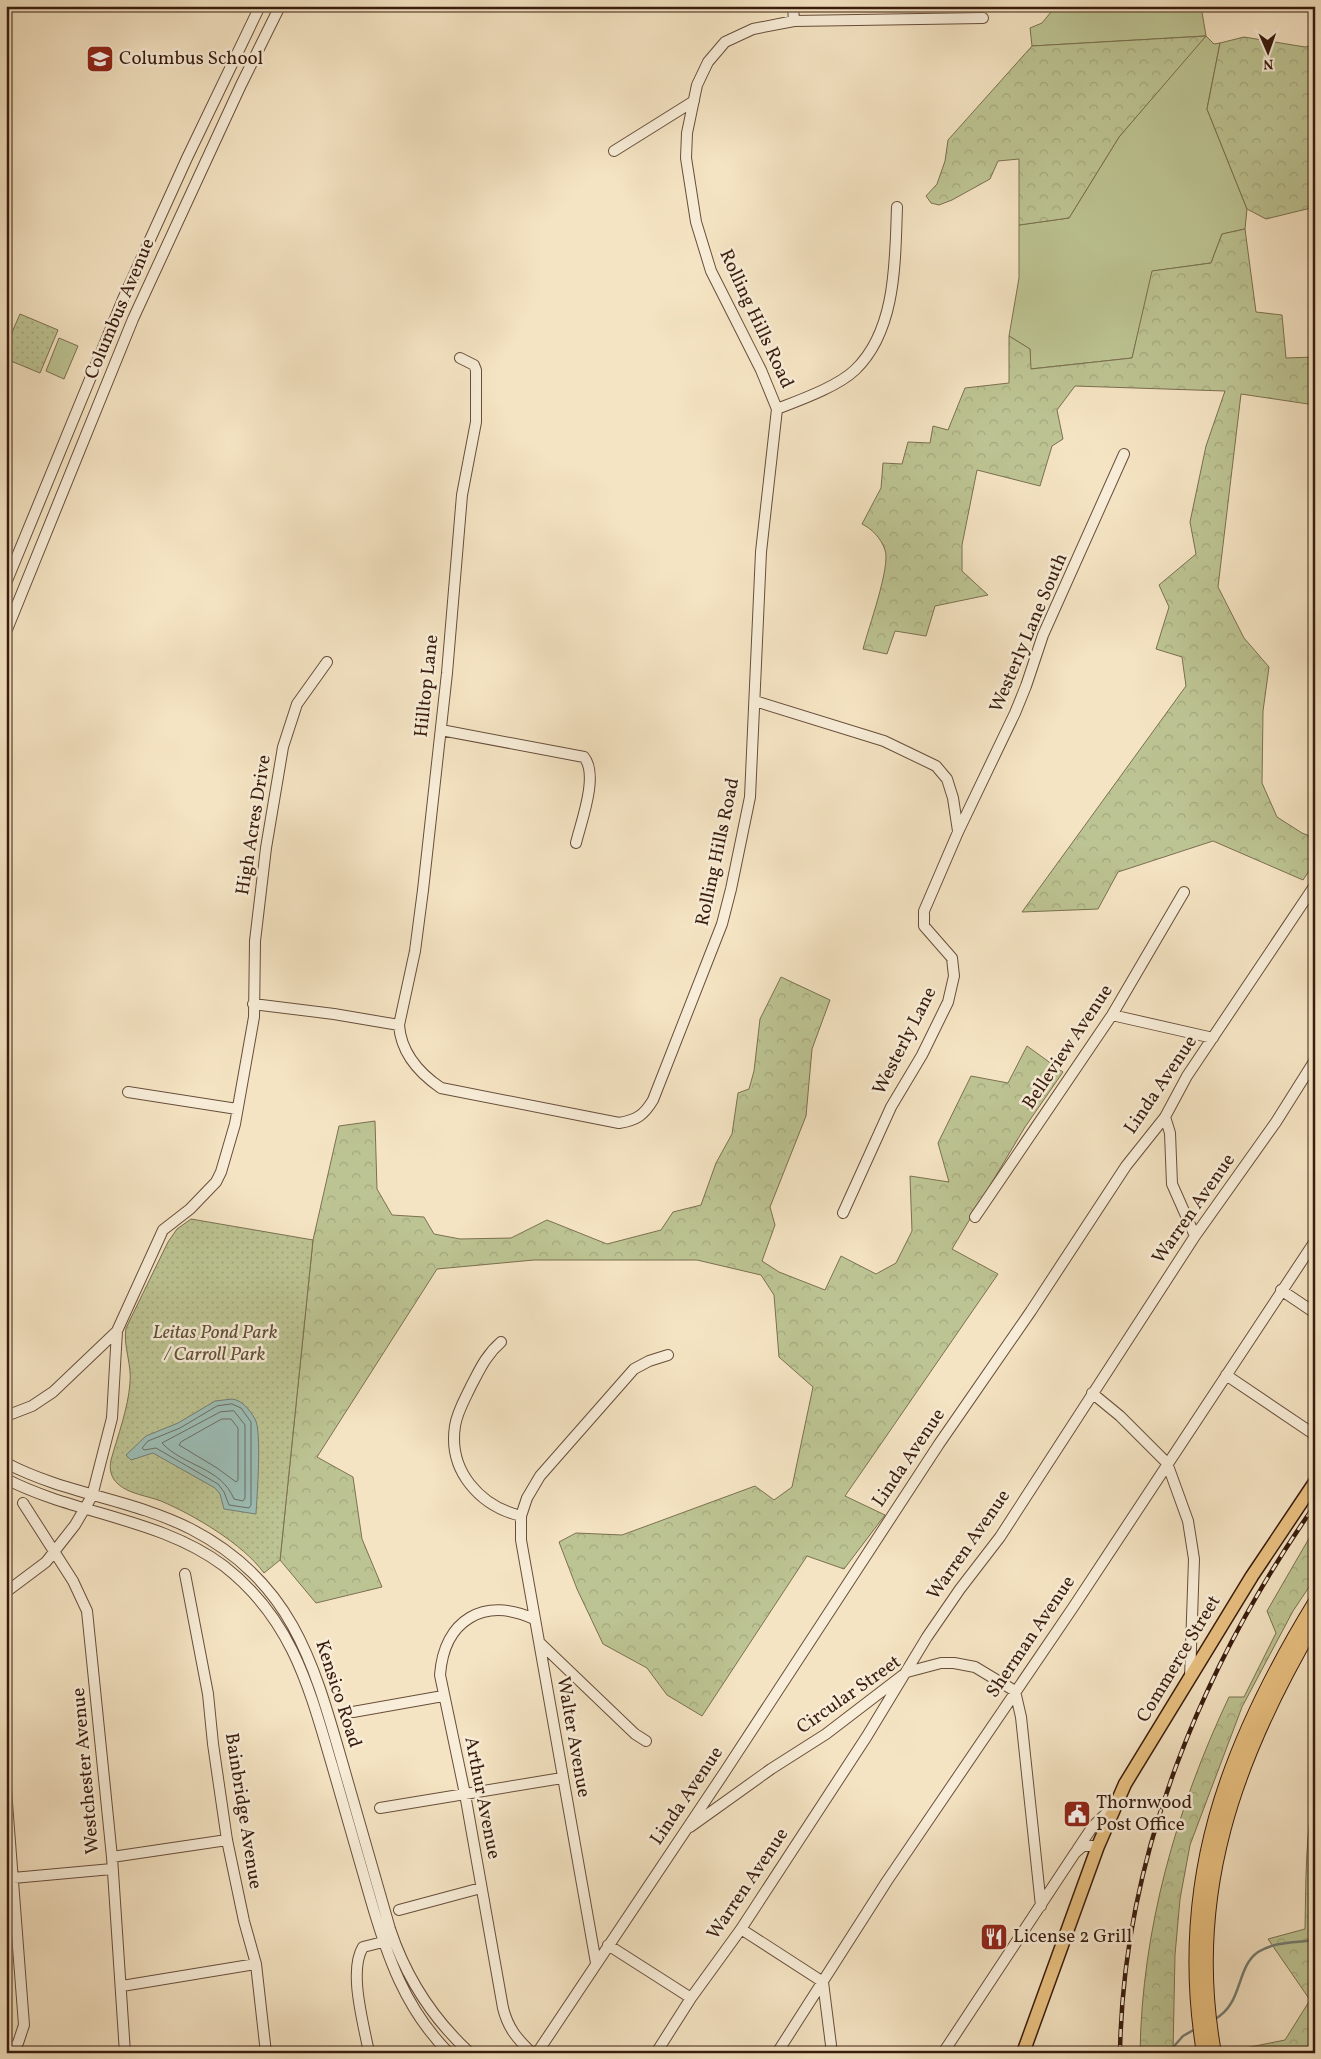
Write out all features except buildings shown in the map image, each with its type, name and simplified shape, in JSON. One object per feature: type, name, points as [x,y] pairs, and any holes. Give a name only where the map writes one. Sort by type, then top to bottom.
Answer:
[{"type":"highway","points":[[1204,2053],[1206,2037],[1195,1959],[1197,1911],[1204,1864],[1215,1817],[1230,1772],[1255,1713],[1288,1649],[1315,1603]]},
{"type":"highway","points":[[1203,2010],[1206,1917],[1223,1823],[1238,1779],[1260,1727],[1315,1622]]},
{"type":"highway","points":[[1206,2037],[1214,2053]]},
{"type":"main road","name":"Commerce Street","points":[[1116,1803],[1131,1773],[1252,1576],[1315,1482]]},
{"type":"main road","points":[[1023,2053],[1098,1846],[1116,1803]]},
{"type":"street","name":"Columbus Avenue","points":[[6,584],[121,305],[157,224],[260,6]]},
{"type":"street","name":"Columbus Avenue","points":[[6,632],[133,320],[172,232],[280,6]]},
{"type":"street","points":[[793,6],[794,21]]},
{"type":"street","name":"Rolling Hills Road","points":[[400,1025],[400,1038],[416,1067],[425,1078],[441,1088],[619,1123],[634,1121],[644,1114],[654,1100],[722,924],[750,797],[761,552],[777,409],[761,370],[725,302],[704,249],[693,202],[686,158],[687,133],[697,85],[708,62],[725,42],[753,29],[794,21],[983,18]]},
{"type":"street","points":[[614,150],[694,101]]},
{"type":"street","points":[[777,409],[846,377],[862,362],[874,342],[889,303],[895,247],[896,207]]},
{"type":"street","points":[[157,224],[172,232]]},
{"type":"street","name":"Hilltop Lane","points":[[400,1025],[418,925],[441,730],[462,495],[476,422],[476,370],[474,365],[460,358]]},
{"type":"street","name":"Westerly Lane South","points":[[988,769],[1026,686],[1042,635],[1124,454]]},
{"type":"street","name":"High Acres Drive","points":[[253,1004],[254,942],[266,848],[283,747],[297,704],[328,662]]},
{"type":"street","points":[[755,701],[884,741],[936,766],[948,779],[958,832]]},
{"type":"street","points":[[441,730],[584,758],[590,769],[590,782],[576,843]]},
{"type":"street","name":"Westerly Lane","points":[[843,1213],[892,1107],[922,1055],[948,1002],[954,976],[952,958],[924,926],[923,916],[958,832],[988,769]]},
{"type":"street","name":"Linda Avenue","points":[[537,2053],[928,1460],[1031,1311],[1126,1166],[1165,1116],[1187,1076],[1315,885]]},
{"type":"street","name":"Belleview Avenue","points":[[975,1217],[1112,1016],[1184,892]]},
{"type":"street","points":[[6,1416],[32,1406],[53,1392],[116,1331],[163,1230],[190,1209],[216,1182],[229,1148],[254,1017],[253,1004],[334,1014],[400,1025]]},
{"type":"street","points":[[1112,1016],[1213,1038]]},
{"type":"street","name":"Warren Avenue","points":[[656,2053],[691,1998],[741,1929],[960,1589],[1000,1537],[1195,1236],[1276,1122],[1315,1060]]},
{"type":"street","points":[[128,1092],[237,1109]]},
{"type":"street","points":[[1165,1116],[1170,1133],[1172,1184],[1195,1236]]},
{"type":"street","name":"Sherman Avenue","points":[[777,2053],[887,1880],[1315,1240]]},
{"type":"street","points":[[1281,1290],[1315,1313]]},
{"type":"street","points":[[6,1592],[46,1562],[88,1503],[112,1418],[116,1331]]},
{"type":"street","points":[[501,1342],[487,1354],[461,1407],[455,1426],[455,1446],[458,1463],[474,1491],[497,1508],[521,1516],[527,1498],[540,1476],[617,1387],[634,1369],[649,1361],[668,1355]]},
{"type":"street","points":[[1226,1375],[1315,1436]]},
{"type":"street","points":[[1092,1394],[1120,1416],[1167,1462],[1188,1521],[1194,1560],[1190,1678]]},
{"type":"street","name":"Kensico Road","points":[[6,1462],[88,1503],[160,1531],[197,1548],[238,1578],[278,1623],[297,1657],[312,1695],[383,1942],[394,1974],[408,2001],[428,2029],[449,2053]]},
{"type":"street","name":"Kensico Road","points":[[6,1479],[51,1499],[153,1513],[199,1534],[241,1562],[262,1583],[284,1611],[304,1646],[318,1678],[387,1919],[401,1958],[431,2010],[470,2053]]},
{"type":"street","name":"Westchester Avenue","points":[[23,1503],[73,1581],[87,1612],[112,1857],[125,2053]]},
{"type":"street","name":"Walter Avenue","points":[[521,1516],[521,1540],[534,1619],[596,1963]]},
{"type":"street","name":"Bainbridge Avenue","points":[[185,1574],[208,1694],[227,1840],[244,1921],[256,1964],[266,2053]]},
{"type":"street","name":"Arthur Avenue","points":[[532,2053],[516,2038],[507,2023],[465,1794],[440,1675],[441,1657],[449,1640],[463,1622],[475,1613],[489,1610],[523,1613],[534,1619]]},
{"type":"street","points":[[539,1642],[635,1734],[646,1741]]},
{"type":"street","name":"Circular Street","points":[[685,1831],[771,1769],[826,1734],[907,1672],[941,1663],[954,1663],[975,1667],[1015,1691]]},
{"type":"street","points":[[1015,1691],[1021,1717],[1041,1906]]},
{"type":"street","points":[[354,1712],[443,1696]]},
{"type":"street","points":[[380,1808],[562,1778]]},
{"type":"street","points":[[6,1790],[24,2024],[18,2043],[10,2053]]},
{"type":"street","name":"Commerce Street","points":[[943,2053],[1075,1853],[1094,1826],[1116,1803]]},
{"type":"street","points":[[112,1857],[227,1840]]},
{"type":"street","points":[[1075,1853],[1086,1845],[1098,1846]]},
{"type":"street","points":[[13,1878],[112,1869]]},
{"type":"street","points":[[399,1910],[481,1888]]},
{"type":"street","points":[[741,1929],[823,1982],[832,2053]]},
{"type":"street","points":[[369,2053],[359,1997],[358,1955],[364,1947],[383,1942]]},
{"type":"street","points":[[608,1945],[691,1998]]},
{"type":"street","points":[[122,1986],[256,1964]]},
{"type":"green space","points":[[1045,6],[1201,6],[1206,36],[1214,44],[1220,43],[1207,109],[1247,209],[1245,229],[1222,234],[1211,263],[1153,271],[1132,358],[1030,369],[1030,349],[1009,336],[1019,278],[1019,225],[1069,218],[1119,137],[1205,36],[1032,46],[1030,28],[1042,23],[1051,12]]},
{"type":"green space","points":[[1206,36],[1119,137],[1069,218],[1019,225],[1019,159],[998,161],[990,179],[952,200],[939,205],[931,203],[926,196],[937,184],[945,161],[948,140],[1032,46]]},
{"type":"green space","points":[[1244,37],[1305,47],[1315,45],[1315,207],[1266,219],[1247,209],[1207,109],[1220,43]]},
{"type":"green space","points":[[1245,229],[1256,312],[1282,315],[1286,358],[1315,357],[1315,405],[1241,394],[1218,587],[1244,638],[1269,667],[1263,711],[1262,783],[1277,817],[1302,833],[1315,838],[1315,862],[1303,880],[1213,841],[1118,872],[1098,909],[1022,912],[1186,686],[1182,657],[1156,649],[1169,607],[1159,585],[1196,554],[1190,522],[1206,446],[1225,391],[1075,386],[1057,410],[1063,439],[1052,446],[1040,486],[977,470],[962,545],[962,571],[988,595],[935,606],[926,636],[895,631],[887,654],[863,649],[882,583],[886,558],[885,550],[879,538],[873,531],[862,524],[881,488],[883,463],[902,464],[908,442],[930,443],[933,426],[948,430],[965,388],[1009,383],[1009,336],[1030,349],[1031,369],[1132,358],[1152,271],[1211,263],[1222,234]]},
{"type":"green space","points":[[20,314],[58,330],[40,373],[6,359],[6,346]]},
{"type":"green space","points":[[59,338],[78,346],[64,379],[46,371]]},
{"type":"green space","points":[[781,977],[830,1000],[812,1049],[806,1116],[770,1207],[775,1225],[762,1261],[779,1272],[825,1290],[841,1256],[876,1274],[896,1263],[912,1231],[910,1176],[949,1182],[938,1143],[971,1076],[1008,1083],[1027,1046],[1063,1072],[1025,1127],[952,1249],[998,1274],[845,1496],[885,1515],[844,1569],[807,1556],[702,1716],[667,1695],[647,1668],[603,1644],[577,1589],[559,1542],[576,1533],[622,1535],[755,1486],[774,1500],[792,1487],[813,1387],[779,1357],[774,1295],[761,1275],[697,1260],[534,1260],[437,1269],[317,1457],[353,1477],[362,1539],[382,1587],[316,1603],[280,1560],[313,1240],[339,1126],[375,1121],[377,1189],[392,1215],[424,1217],[434,1234],[460,1239],[511,1238],[547,1220],[607,1244],[661,1230],[673,1212],[701,1205],[716,1163],[732,1134],[738,1093],[749,1089],[754,1071],[760,1019]]},
{"type":"green space","name":"Leitas Pond Park / Carroll Park","points":[[191,1219],[313,1240],[280,1560],[264,1573],[244,1551],[217,1531],[174,1507],[122,1487],[116,1482],[111,1473],[111,1460],[129,1393],[130,1369],[125,1335],[126,1328],[168,1242],[177,1229]]},
{"type":"green space","points":[[1315,1528],[1315,1578],[1293,1611],[1242,1707],[1190,1845],[1180,1899],[1175,1955],[1173,2053],[1140,2053],[1147,1961],[1165,1870],[1178,1826],[1210,1739],[1229,1697],[1244,1697],[1276,1633],[1267,1611]]},
{"type":"green space","points":[[1315,1790],[1315,2053],[1247,2053],[1245,2048],[1285,2040],[1310,2000],[1268,1939],[1305,1929],[1309,1824]]},
{"type":"water","points":[[232,1399],[239,1401],[245,1406],[255,1419],[257,1426],[256,1514],[224,1509],[220,1494],[215,1488],[153,1453],[131,1460],[126,1455],[146,1436],[178,1423],[215,1401]]},
{"type":"waterway","points":[[1315,1866],[1311,1878],[1315,1898]]},
{"type":"waterway","points":[[1215,2019],[1230,2004],[1246,1967],[1258,1952],[1279,1944],[1315,1940]]},
{"type":"waterway","points":[[1168,2053],[1183,2036],[1197,2028]]},
{"type":"railway","points":[[1120,2053],[1125,1979],[1136,1906],[1153,1835],[1177,1765],[1205,1696],[1238,1630],[1275,1566],[1315,1505]]},
{"type":"place","name":"Columbus School","points":[[100,59]]},
{"type":"place","name":"Thornwood Post Office","points":[[1077,1814]]},
{"type":"place","name":"License 2 Grill","points":[[994,1937]]}]
